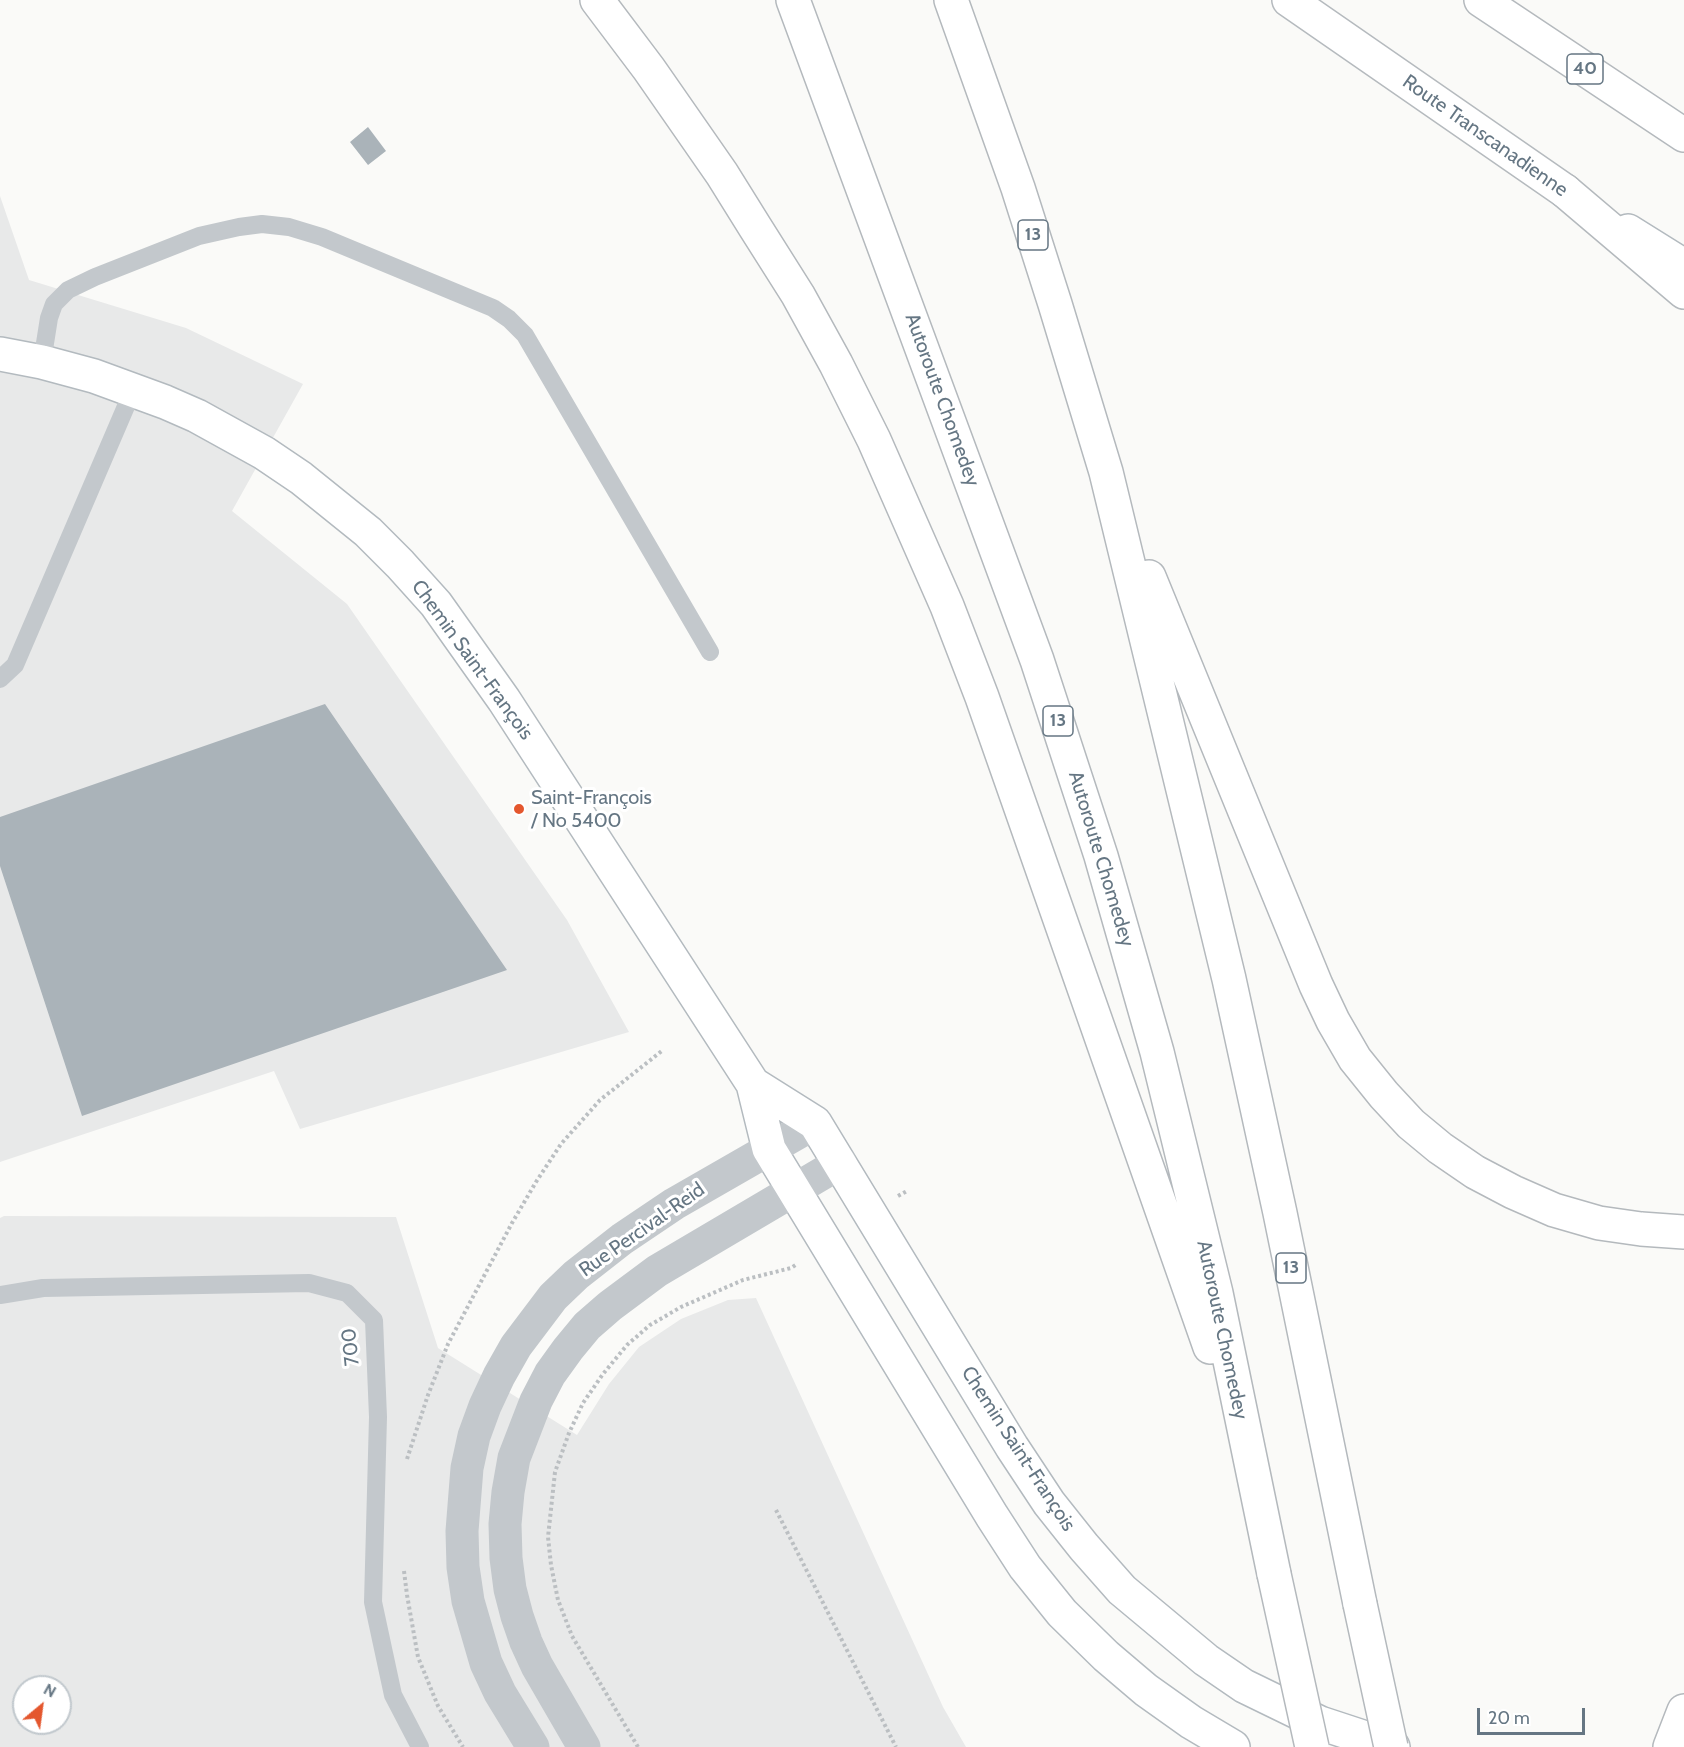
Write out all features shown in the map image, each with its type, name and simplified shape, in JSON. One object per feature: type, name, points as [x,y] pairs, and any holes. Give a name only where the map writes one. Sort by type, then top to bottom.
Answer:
[{"type":"main road","points":[[597,0],[650,69],[722,174],[798,296],[841,373],[912,522],[982,697],[1251,1465]]},
{"type":"main road","name":"Autoroute Chomedey","points":[[793,0],[1026,628],[1098,845],[1177,1129],[1216,1293],[1312,1747]]},
{"type":"main road","name":"13","points":[[951,0],[1018,188],[1106,472],[1229,979],[1392,1747]]},
{"type":"main road","name":"Route Transcanadienne","points":[[1289,0],[1566,192],[1684,266]]},
{"type":"main road","name":"40","points":[[1481,0],[1684,135]]},
{"type":"main road","points":[[1566,192],[1684,292]]},
{"type":"main road","name":"Chemin Saint-François","points":[[0,354],[94,376],[133,390],[197,416],[264,453],[301,478],[368,532],[436,604],[504,700],[753,1084],[769,1149],[1025,1567],[1062,1613],[1114,1662],[1155,1697],[1233,1747]]},
{"type":"main road","points":[[1106,472],[1316,985],[1355,1059],[1411,1124],[1475,1173],[1554,1210],[1599,1223],[1684,1232]]},
{"type":"main road","name":"Chemin Saint-François","points":[[753,1084],[815,1123],[1043,1494],[1084,1547],[1122,1590],[1206,1660],[1244,1686],[1320,1723],[1392,1747]]},
{"type":"main road","points":[[1670,1747],[1684,1711]]},
{"type":"street","name":"Rue Percival-Reid","points":[[533,1747],[500,1694],[486,1663],[468,1602],[463,1567],[462,1532],[467,1468],[474,1436],[485,1406],[516,1346],[554,1297],[576,1275],[622,1239],[674,1204],[815,1123]]},
{"type":"street","points":[[584,1747],[537,1666],[517,1616],[510,1589],[505,1524],[514,1458],[536,1401],[550,1374],[568,1349],[587,1326],[610,1306],[657,1271],[840,1163]]},
{"type":"lane","points":[[42,362],[49,318],[54,304],[68,290],[95,276],[199,236],[239,226],[262,224],[289,227],[322,237],[493,308],[509,319],[525,335],[710,652]]},
{"type":"lane","points":[[0,679],[15,665],[133,390]]},
{"type":"lane","name":"700","points":[[0,1295],[43,1288],[309,1283],[346,1293],[374,1320],[378,1417],[373,1602],[393,1695],[420,1747]]},
{"type":"path","points":[[638,1747],[572,1636],[558,1600],[548,1537],[555,1472],[583,1403],[627,1345],[650,1325],[681,1306],[714,1291],[743,1280],[791,1268]]},
{"type":"path","points":[[776,1510],[896,1747]]},
{"type":"shaded area","points":[[0,196],[29,280],[186,328],[303,384],[232,511],[347,604],[567,920],[629,1032],[300,1129],[274,1071],[0,1162]]},
{"type":"shaded area","points":[[4,1216],[396,1217],[438,1348],[577,1435],[609,1384],[639,1347],[681,1319],[728,1300],[756,1298],[943,1707],[966,1747],[0,1747],[0,1218]]},
{"type":"building","points":[[368,127],[386,151],[368,165],[350,142]]},
{"type":"building","points":[[325,704],[507,970],[82,1116],[0,866],[0,817]]},
{"type":"place","name":"Saint-François / No 5400","points":[[519,809]]}]
